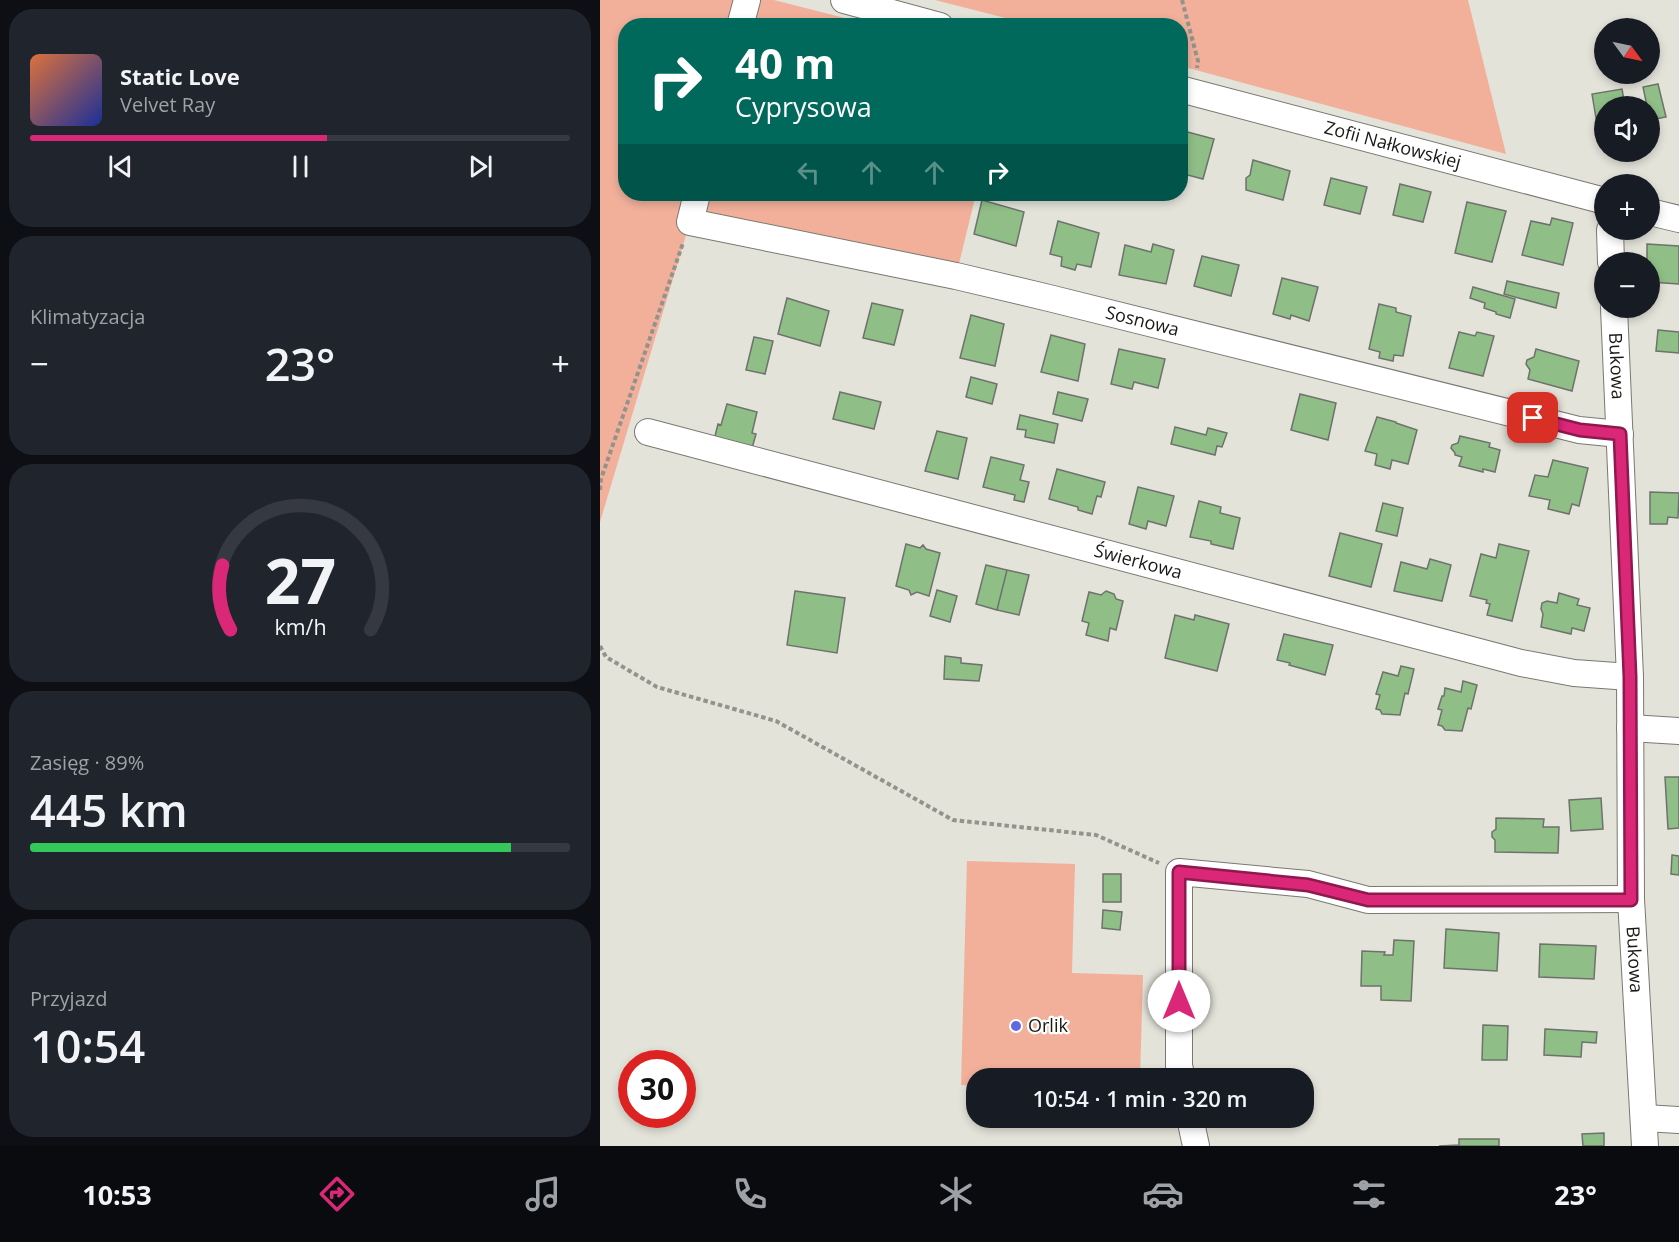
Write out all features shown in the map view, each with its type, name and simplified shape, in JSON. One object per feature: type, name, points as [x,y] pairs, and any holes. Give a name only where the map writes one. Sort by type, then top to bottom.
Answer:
[{"type":"street","points":[[742,18],[747,0]]},
{"type":"street","points":[[844,0],[910,18]]},
{"type":"street","name":"Zofii Nałkowskiej","points":[[1188,91],[1594,198]]},
{"type":"street","points":[[690,222],[695,201]]},
{"type":"street","points":[[1660,214],[1679,219]]},
{"type":"street","name":"Sosnowa","points":[[690,222],[956,276],[1580,430],[1620,434]]},
{"type":"street","name":"Bukowa","points":[[1614,318],[1630,677],[1631,900],[1645,1146]]},
{"type":"street","name":"Świerkowa","points":[[648,432],[1521,663],[1574,673],[1630,677]]},
{"type":"street","points":[[1630,728],[1679,731]]},
{"type":"street","points":[[1180,1068],[1179,872],[1308,885],[1368,900],[1631,900]]},
{"type":"street","points":[[1644,1118],[1679,1120]]},
{"type":"street","points":[[1192,1128],[1196,1146]]},
{"type":"path","points":[[1182,0],[1187,18]]},
{"type":"path","points":[[1188,23],[1198,61],[1188,88]]},
{"type":"path","points":[[600,490],[601,479],[690,222]]},
{"type":"path","points":[[600,646],[606,657],[657,687],[776,721],[953,820],[1096,835],[1179,872]]},
{"type":"shaded area","points":[[600,0],[774,0],[845,18],[618,18],[618,201],[974,201],[956,276],[690,222],[600,522]]},
{"type":"shaded area","points":[[935,0],[1468,0],[1506,154],[1188,68],[1188,18],[1006,18]]},
{"type":"shaded area","name":"Orlik","points":[[967,861],[1075,864],[1072,973],[1143,975],[1140,1068],[966,1068],[966,1085],[961,1085]]},
{"type":"building","points":[[1658,84],[1666,117],[1660,118],[1660,96],[1645,96],[1643,87]]},
{"type":"building","points":[[1622,89],[1623,96],[1594,96],[1594,106],[1592,94]]},
{"type":"building","points":[[1188,132],[1214,139],[1203,179],[1188,175]]},
{"type":"building","points":[[1253,160],[1290,171],[1283,200],[1246,190],[1246,178],[1250,175]]},
{"type":"building","points":[[1331,178],[1367,187],[1360,214],[1324,205]]},
{"type":"building","points":[[1400,184],[1431,192],[1423,222],[1393,215]]},
{"type":"building","points":[[982,201],[1024,212],[1016,246],[974,234]]},
{"type":"building","points":[[1467,202],[1506,211],[1492,262],[1455,253]]},
{"type":"building","points":[[1552,218],[1573,223],[1563,265],[1522,255],[1531,221],[1550,225]]},
{"type":"building","points":[[1058,221],[1099,233],[1091,267],[1077,264],[1075,270],[1061,266],[1062,257],[1050,254]]},
{"type":"building","points":[[1153,244],[1174,250],[1166,284],[1119,275],[1125,245],[1151,252]]},
{"type":"building","points":[[1647,244],[1679,246],[1679,284],[1660,283],[1660,252],[1647,252]]},
{"type":"building","points":[[1202,256],[1239,265],[1231,296],[1194,286]]},
{"type":"building","points":[[1282,278],[1318,287],[1309,321],[1291,315],[1290,319],[1273,314]]},
{"type":"building","points":[[1507,281],[1559,293],[1556,308],[1504,294]]},
{"type":"building","points":[[1473,287],[1515,299],[1510,318],[1484,308],[1485,303],[1470,298]]},
{"type":"building","points":[[787,298],[829,311],[820,346],[778,334]]},
{"type":"building","points":[[872,303],[903,310],[894,345],[863,338]]},
{"type":"building","points":[[1379,304],[1396,308],[1396,312],[1411,316],[1403,356],[1394,355],[1393,361],[1379,358],[1380,352],[1369,349]]},
{"type":"building","points":[[971,315],[1004,324],[995,366],[960,358]]},
{"type":"building","points":[[1658,330],[1679,332],[1679,353],[1656,351]]},
{"type":"building","points":[[1459,332],[1475,336],[1477,332],[1494,336],[1483,376],[1449,368]]},
{"type":"building","points":[[1051,335],[1085,344],[1078,381],[1041,372]]},
{"type":"building","points":[[754,337],[773,341],[765,374],[746,370]]},
{"type":"building","points":[[1119,349],[1165,359],[1158,388],[1134,382],[1132,389],[1111,384]]},
{"type":"building","points":[[1536,349],[1579,361],[1572,391],[1528,379],[1530,370],[1526,364],[1527,360],[1534,357]]},
{"type":"building","points":[[971,377],[997,384],[992,404],[966,397]]},
{"type":"building","points":[[840,392],[881,402],[874,429],[833,419]]},
{"type":"building","points":[[1058,392],[1088,399],[1082,421],[1053,414]]},
{"type":"building","points":[[1300,394],[1336,403],[1328,440],[1291,430]]},
{"type":"building","points":[[727,404],[757,412],[752,433],[756,434],[747,466],[710,456],[718,424],[721,425]]},
{"type":"building","points":[[1020,415],[1058,424],[1054,443],[1025,437],[1026,430],[1017,429]]},
{"type":"building","points":[[1377,417],[1417,430],[1408,464],[1392,460],[1390,469],[1375,465],[1377,454],[1365,451]]},
{"type":"building","points":[[1175,427],[1206,435],[1208,428],[1227,433],[1222,447],[1217,446],[1215,455],[1171,444]]},
{"type":"building","points":[[937,431],[967,438],[958,479],[925,471]]},
{"type":"building","points":[[1460,436],[1490,443],[1489,447],[1500,450],[1495,472],[1483,469],[1483,472],[1459,466],[1462,457],[1455,455],[1451,448],[1452,445],[1458,443]]},
{"type":"building","points":[[991,457],[1024,465],[1020,480],[1029,482],[1024,502],[1014,500],[1015,495],[983,487]]},
{"type":"building","points":[[1553,460],[1588,468],[1579,506],[1572,504],[1569,514],[1548,509],[1550,500],[1529,496],[1535,475],[1548,477]]},
{"type":"building","points":[[1057,469],[1105,482],[1101,497],[1097,496],[1092,514],[1078,510],[1078,507],[1049,499]]},
{"type":"building","points":[[1138,487],[1174,496],[1166,526],[1148,521],[1146,529],[1129,524]]},
{"type":"building","points":[[1650,492],[1679,493],[1678,518],[1668,517],[1667,524],[1650,524]]},
{"type":"building","points":[[1199,501],[1221,507],[1220,513],[1240,518],[1233,549],[1190,537]]},
{"type":"building","points":[[1383,503],[1403,508],[1397,536],[1376,531]]},
{"type":"building","points":[[1340,533],[1382,544],[1371,587],[1329,576]]},
{"type":"building","points":[[906,544],[920,548],[923,545],[926,549],[940,553],[929,596],[917,592],[911,595],[909,590],[896,586]]},
{"type":"building","points":[[1499,544],[1529,551],[1512,621],[1487,615],[1490,604],[1486,603],[1487,600],[1470,596],[1481,554],[1496,558]]},
{"type":"building","points":[[1430,559],[1451,565],[1442,601],[1394,591],[1401,562],[1427,569]]},
{"type":"building","points":[[986,565],[1007,570],[997,610],[976,604]]},
{"type":"building","points":[[1007,570],[1029,575],[1019,615],[997,610]]},
{"type":"building","points":[[937,590],[957,596],[950,622],[930,616]]},
{"type":"building","points":[[795,591],[845,598],[837,653],[787,645]]},
{"type":"building","points":[[1106,591],[1114,594],[1116,599],[1123,601],[1116,630],[1110,628],[1108,641],[1086,635],[1089,623],[1082,621],[1089,592],[1101,595]]},
{"type":"building","points":[[1559,593],[1579,599],[1577,605],[1590,608],[1584,631],[1572,628],[1571,634],[1541,627],[1542,603],[1547,601],[1557,603]]},
{"type":"building","points":[[1175,615],[1194,620],[1195,615],[1229,624],[1217,671],[1165,658]]},
{"type":"building","points":[[1284,634],[1333,645],[1325,675],[1277,660]]},
{"type":"building","points":[[945,656],[961,658],[961,663],[982,665],[979,681],[944,679]]},
{"type":"building","points":[[1401,666],[1414,669],[1400,715],[1382,714],[1376,709],[1380,695],[1376,694],[1383,672],[1398,676]]},
{"type":"building","points":[[1463,681],[1477,685],[1471,709],[1468,708],[1462,731],[1445,730],[1438,725],[1442,710],[1438,709],[1442,696],[1444,696],[1445,688],[1461,692]]},
{"type":"building","points":[[1665,777],[1679,777],[1679,828],[1668,829]]},
{"type":"building","points":[[1601,798],[1603,829],[1571,831],[1569,800]]},
{"type":"building","points":[[1496,818],[1544,819],[1543,827],[1559,827],[1558,853],[1495,852],[1492,832],[1496,829]]},
{"type":"building","points":[[1672,855],[1679,856],[1679,875],[1671,874]]},
{"type":"building","points":[[1103,874],[1121,874],[1121,902],[1103,902]]},
{"type":"building","points":[[1103,910],[1122,912],[1120,930],[1102,928]]},
{"type":"building","points":[[1446,929],[1499,933],[1497,971],[1444,968]]},
{"type":"building","points":[[1394,940],[1414,941],[1411,1001],[1381,1000],[1381,986],[1361,986],[1362,951],[1385,952],[1384,955],[1393,955]]},
{"type":"building","points":[[1540,944],[1596,946],[1594,979],[1539,977]]},
{"type":"building","points":[[1483,1025],[1508,1026],[1507,1060],[1482,1060]]},
{"type":"building","points":[[1545,1029],[1597,1032],[1596,1043],[1582,1042],[1581,1057],[1544,1055]]},
{"type":"building","points":[[1604,1133],[1604,1146],[1583,1146],[1582,1134]]},
{"type":"building","points":[[1459,1139],[1499,1139],[1499,1146],[1439,1146],[1459,1145]]},
{"type":"place","name":"Orlik","points":[[1016,1026]]},
{"type":"route","points":[[1179,1001],[1179,872],[1308,885],[1368,900],[1631,900],[1630,677],[1620,434],[1580,430],[1533,418]]}]
